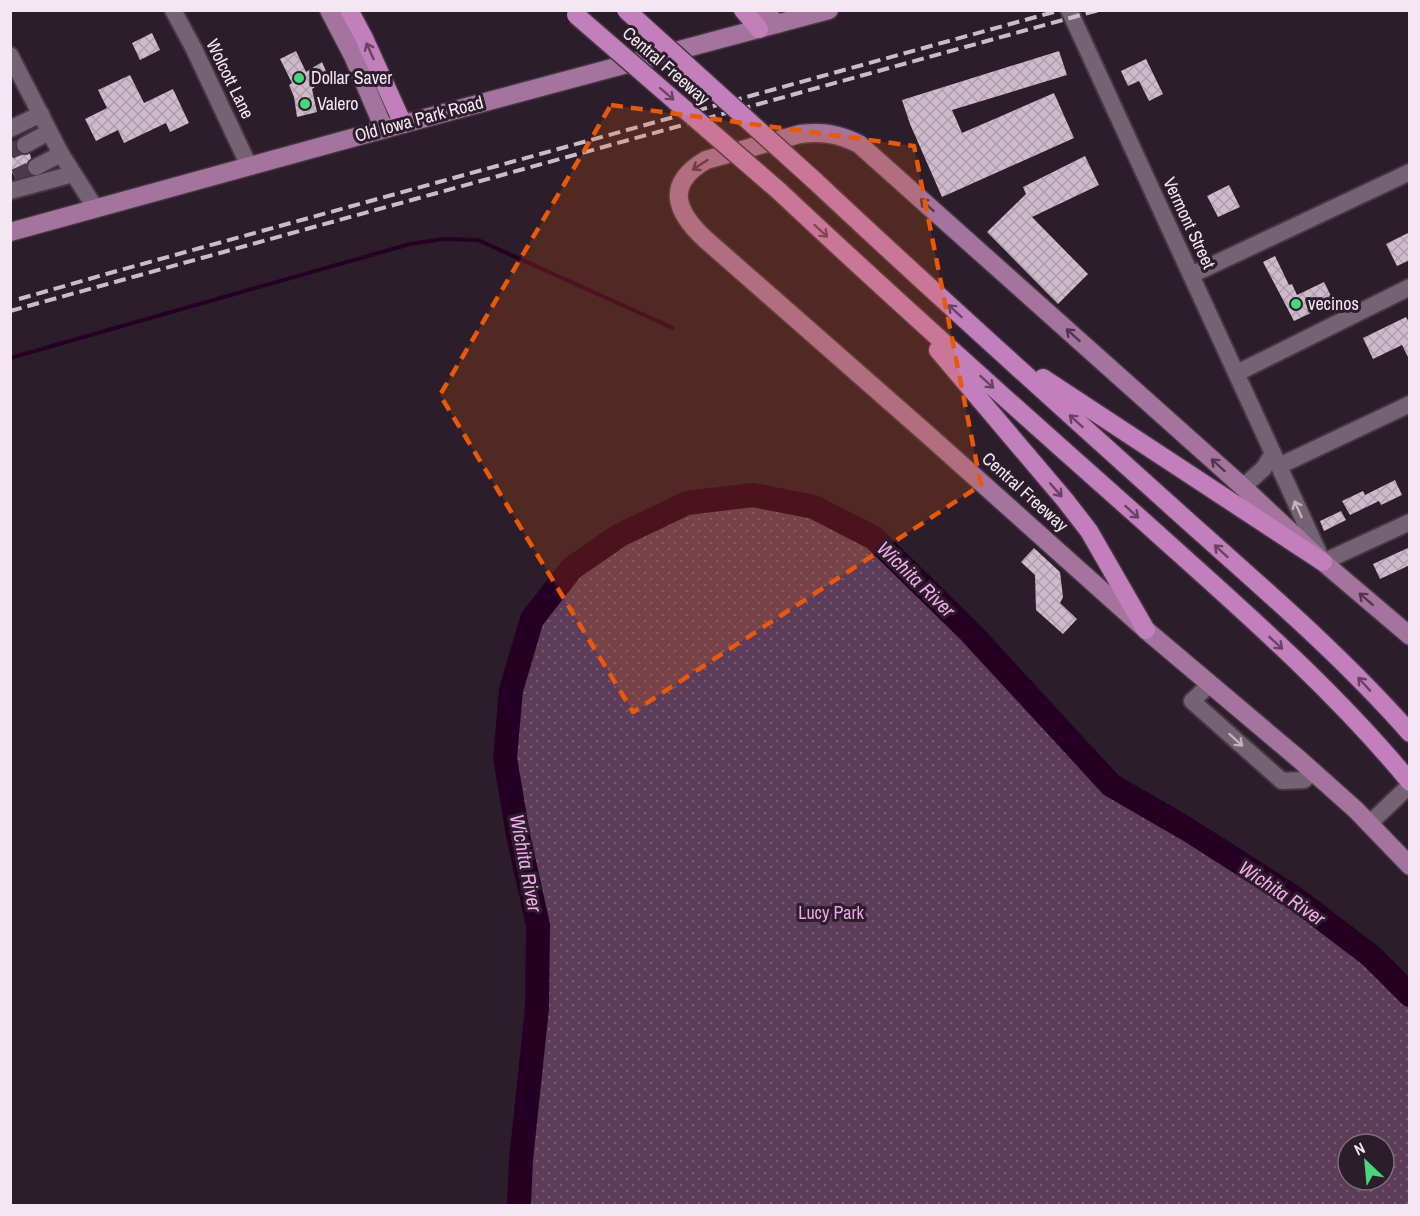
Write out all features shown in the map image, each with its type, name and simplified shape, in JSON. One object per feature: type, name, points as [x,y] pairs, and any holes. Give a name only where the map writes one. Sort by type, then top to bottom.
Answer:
[{"type":"highway","points":[[349,10],[403,124]]},
{"type":"highway","name":"Central Freeway","points":[[626,10],[989,342],[1292,613],[1356,675],[1407,730]]},
{"type":"highway","points":[[742,10],[759,29]]},
{"type":"highway","name":"Central Freeway","points":[[573,13],[778,191],[1266,633],[1382,748],[1410,783]]},
{"type":"highway","points":[[897,300],[1089,531],[1146,630]]},
{"type":"highway","points":[[989,342],[1323,562]]},
{"type":"main road","points":[[329,10],[353,56],[384,129]]},
{"type":"main road","points":[[764,10],[777,24]]},
{"type":"main road","name":"Old Iowa Park Road","points":[[10,232],[829,10]]},
{"type":"main road","name":"Central Freeway","points":[[1409,635],[1323,562],[1243,487],[858,144],[844,136],[816,132],[800,134],[706,160],[686,176],[680,186],[678,200],[683,215],[692,226],[1146,630],[1313,771],[1410,866]]},
{"type":"street","name":"Wolcott Lane","points":[[173,10],[249,166]]},
{"type":"street","name":"Vermont Street","points":[[1069,10],[1323,562]]},
{"type":"street","points":[[10,55],[61,154],[96,209]]},
{"type":"street","points":[[10,129],[41,114]]},
{"type":"street","points":[[25,145],[49,132]]},
{"type":"street","points":[[36,167],[61,154]]},
{"type":"street","points":[[1191,275],[1410,172]]},
{"type":"street","points":[[12,183],[73,174]]},
{"type":"street","points":[[1237,373],[1410,287]]},
{"type":"street","points":[[1243,487],[1276,460],[1410,404]]},
{"type":"street","points":[[1323,562],[1410,522]]},
{"type":"street","points":[[1210,684],[1192,701],[1282,781],[1304,780],[1313,771]]},
{"type":"street","points":[[1369,824],[1410,783]]},
{"type":"highlighted area","points":[[611,105],[914,146],[981,485],[633,712],[440,395]]},
{"type":"green space","name":"Lucy Park","points":[[753,495],[814,507],[874,538],[971,633],[1111,785],[1187,829],[1295,898],[1370,956],[1409,995],[1409,1205],[519,1205],[521,1160],[537,1008],[538,925],[518,835],[505,758],[511,690],[532,619],[572,568],[620,535],[687,503]]},
{"type":"building","points":[[152,33],[160,50],[140,60],[132,43]]},
{"type":"building","points":[[296,51],[306,72],[322,62],[329,78],[312,89],[317,112],[297,117],[294,97],[289,85],[292,83],[280,59]]},
{"type":"building","points":[[1059,51],[1067,75],[952,110],[962,133],[1054,93],[1074,138],[942,197],[902,100]]},
{"type":"building","points":[[1146,59],[1163,94],[1149,101],[1139,81],[1128,86],[1121,71]]},
{"type":"building","points":[[130,75],[144,103],[173,89],[189,123],[170,132],[166,123],[124,143],[118,130],[96,141],[85,119],[107,108],[98,90]]},
{"type":"building","points":[[15,142],[19,154],[30,154],[31,158],[26,166],[29,175],[16,179],[10,168],[10,144]]},
{"type":"building","points":[[1085,156],[1099,185],[1032,217],[1088,274],[1058,304],[987,232],[1026,194],[1023,187]]},
{"type":"building","points":[[1229,185],[1240,207],[1218,217],[1207,196]]},
{"type":"building","points":[[1410,232],[1410,260],[1397,266],[1386,244]]},
{"type":"building","points":[[1275,256],[1289,285],[1292,284],[1297,295],[1324,282],[1334,302],[1294,321],[1263,262]]},
{"type":"building","points":[[1406,317],[1410,324],[1410,361],[1402,345],[1373,359],[1363,338]]},
{"type":"building","points":[[1395,480],[1402,495],[1381,505],[1379,501],[1350,515],[1342,501],[1363,491],[1365,495]]},
{"type":"building","points":[[1341,511],[1346,520],[1324,531],[1320,521]]},
{"type":"building","points":[[1410,547],[1410,565],[1380,579],[1373,564]]},
{"type":"building","points":[[1034,548],[1060,572],[1063,597],[1060,603],[1077,619],[1063,634],[1036,610],[1035,575],[1021,562]]},
{"type":"waterway","points":[[10,358],[410,244],[444,239],[478,240],[673,328]]},
{"type":"waterway","name":"Wichita River","points":[[519,1206],[521,1160],[537,1008],[538,925],[518,835],[505,758],[511,690],[532,619],[572,568],[620,535],[687,503],[753,495],[814,507],[874,538],[971,633],[1111,785],[1187,829],[1295,898],[1371,956],[1410,995]]},
{"type":"tunnel","points":[[10,151],[25,145]]},
{"type":"tunnel","points":[[15,177],[36,167]]},
{"type":"railway","points":[[19,299],[1061,10]]},
{"type":"railway","points":[[10,311],[1099,10]]},
{"type":"place","name":"Dollar Saver","points":[[299,78]]},
{"type":"place","name":"Valero","points":[[305,104]]},
{"type":"place","name":"vecinos","points":[[1296,304]]}]
